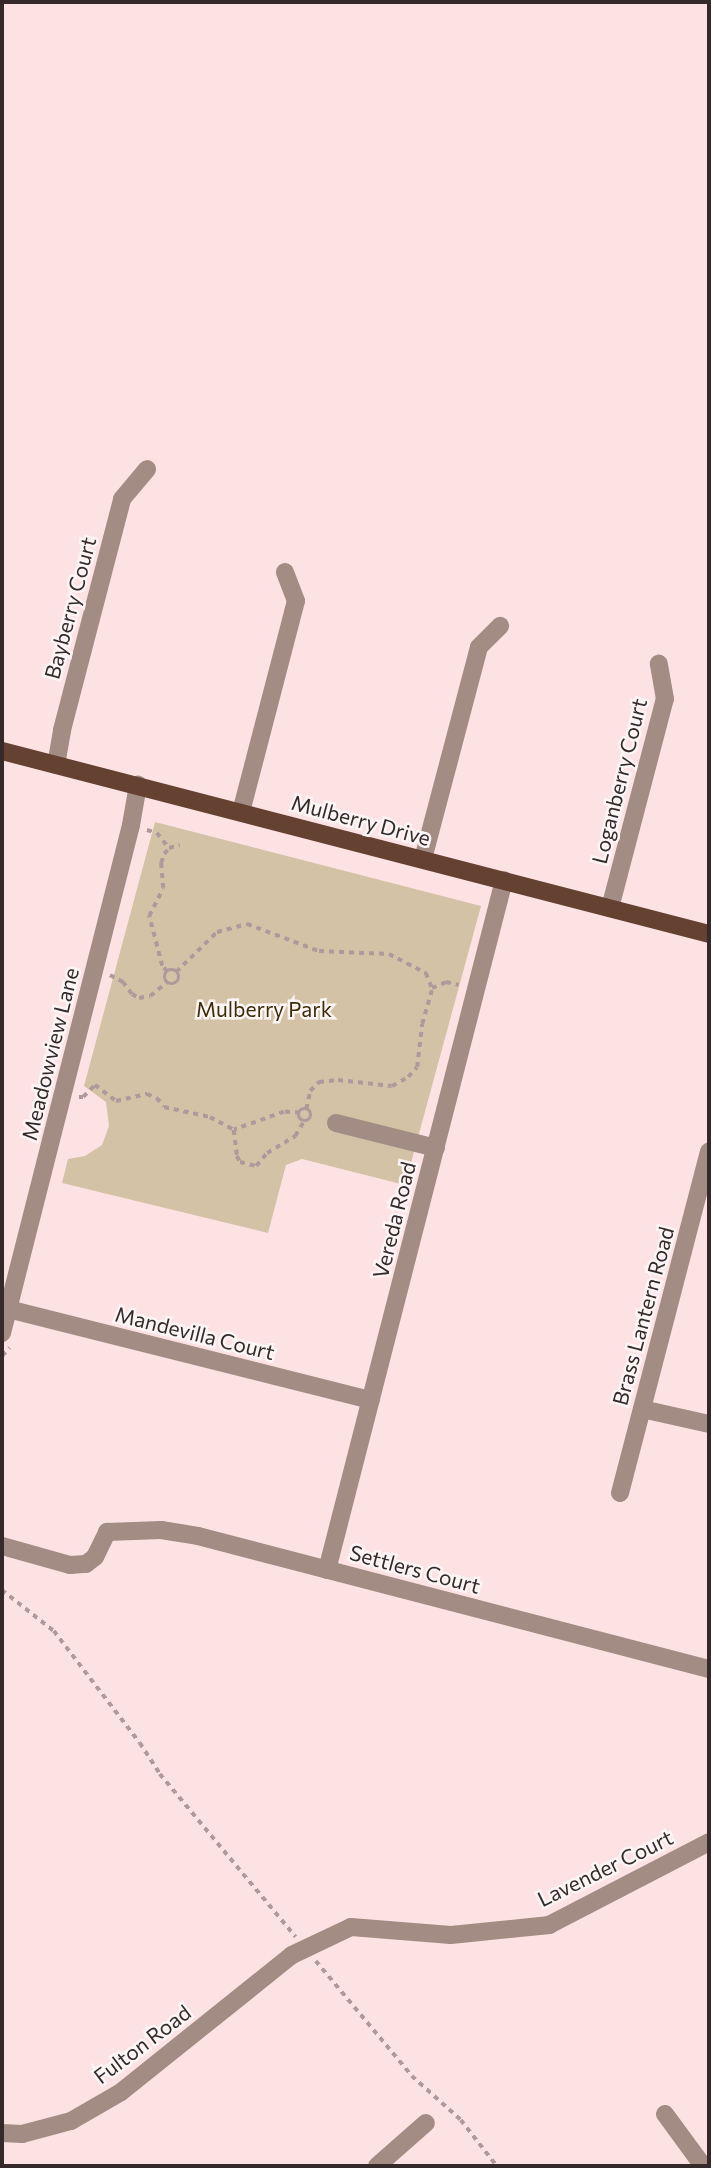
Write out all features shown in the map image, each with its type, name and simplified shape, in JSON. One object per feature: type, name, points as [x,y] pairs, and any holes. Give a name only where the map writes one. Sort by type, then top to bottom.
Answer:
[{"type":"main road","name":"Mulberry Drive","points":[[2,751],[709,934]]},
{"type":"street","name":"Bayberry Court","points":[[56,765],[62,730],[122,499],[147,470]]},
{"type":"street","points":[[241,812],[296,601],[285,572]]},
{"type":"street","points":[[423,859],[479,647],[500,626]]},
{"type":"street","name":"Loganberry Court","points":[[610,908],[665,699],[659,664]]},
{"type":"street","name":"Meadowview Lane","points":[[2,1334],[131,825],[138,785]]},
{"type":"street","name":"Vereda Road","points":[[327,1570],[504,880]]},
{"type":"street","points":[[336,1124],[436,1148]]},
{"type":"street","name":"Brass Lantern Road","points":[[620,1493],[706,1180],[709,1151]]},
{"type":"street","name":"Mandevilla Court","points":[[8,1309],[371,1400]]},
{"type":"street","points":[[642,1409],[709,1424]]},
{"type":"street","name":"Settlers Court","points":[[2,1546],[71,1565],[86,1564],[95,1557],[107,1532],[161,1530],[186,1534],[709,1669]]},
{"type":"street","name":"Lavender Court","points":[[351,1927],[451,1935],[549,1925],[709,1842]]},
{"type":"street","name":"Fulton Road","points":[[2,2133],[22,2134],[71,2121],[121,2092],[298,1951],[351,1927]]},
{"type":"street","points":[[664,2114],[703,2166]]},
{"type":"street","points":[[377,2166],[426,2123]]},
{"type":"path","points":[[131,825],[157,834],[169,848]]},
{"type":"path","points":[[167,982],[167,972],[155,945],[149,916],[163,888],[161,863],[169,848],[180,845]]},
{"type":"path","points":[[63,1096],[83,1097],[95,1085],[116,1101],[147,1094],[157,1098],[164,1107],[209,1117],[234,1130],[284,1112],[300,1113],[306,1109],[310,1091],[319,1082],[338,1080],[392,1086],[408,1077],[417,1068],[422,1024],[432,988],[426,973],[389,954],[319,951],[247,924],[217,932],[197,948],[176,972],[177,982],[167,982],[150,996],[139,998],[132,995],[122,982],[94,971]]},
{"type":"path","points":[[167,972],[176,972]]},
{"type":"path","points":[[432,988],[446,982],[476,989]]},
{"type":"path","points":[[234,1130],[240,1162],[256,1166],[267,1153],[295,1136],[304,1121],[311,1116],[306,1109]]},
{"type":"path","points":[[300,1113],[304,1121]]},
{"type":"path","points":[[2,1590],[54,1631],[140,1743],[160,1774],[298,1951],[412,2076],[461,2120],[497,2166]]},
{"type":"green space","name":"Mulberry Park","points":[[155,822],[481,906],[405,1185],[302,1159],[286,1165],[268,1233],[62,1183],[68,1159],[85,1156],[102,1145],[109,1126],[106,1102],[84,1086]]}]
